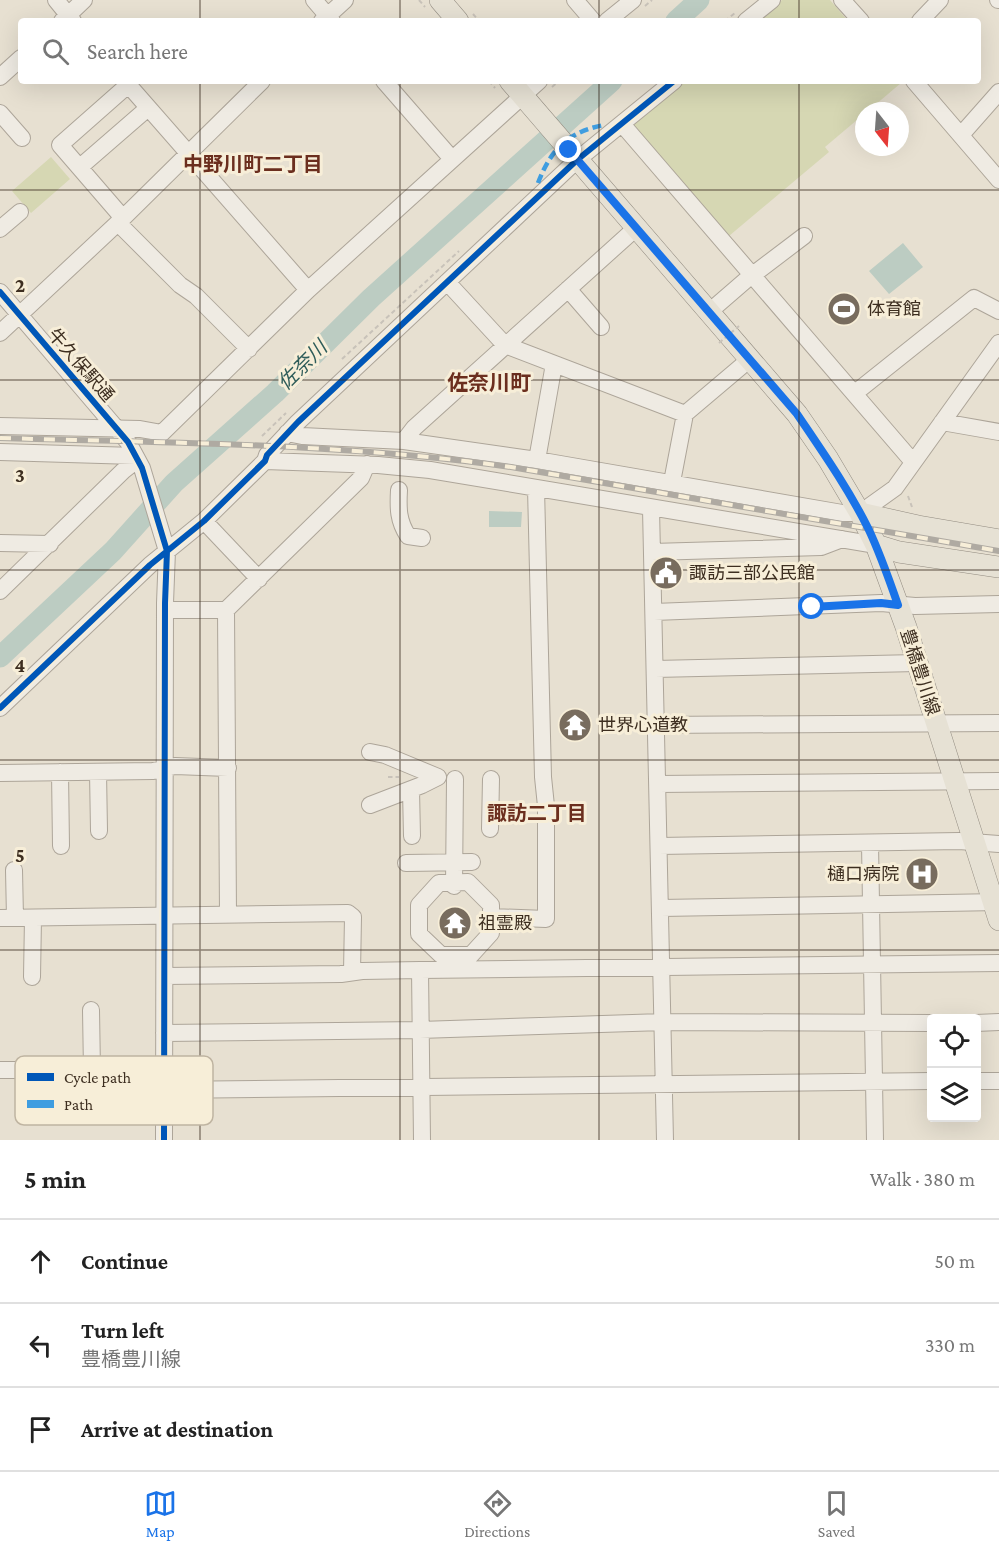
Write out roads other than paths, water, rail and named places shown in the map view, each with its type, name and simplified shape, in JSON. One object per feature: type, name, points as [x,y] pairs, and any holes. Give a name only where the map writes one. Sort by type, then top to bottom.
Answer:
[{"type":"main road","points":[[440,0],[455,18]]},
{"type":"main road","name":"豊橋豊川線","points":[[522,95],[797,414],[828,459],[860,513],[876,545],[898,605],[997,908]]},
{"type":"main road","points":[[860,513],[999,540]]},
{"type":"main road","points":[[876,545],[899,552],[999,567]]},
{"type":"street","points":[[56,0],[67,18]]},
{"type":"street","points":[[69,18],[84,0]]},
{"type":"street","points":[[314,0],[327,18]]},
{"type":"street","points":[[329,18],[345,0]]},
{"type":"street","points":[[575,0],[590,18]]},
{"type":"street","points":[[611,18],[633,0]]},
{"type":"street","points":[[750,18],[772,0]]},
{"type":"street","points":[[842,0],[858,18]]},
{"type":"street","points":[[923,18],[940,0]]},
{"type":"street","points":[[0,77],[18,61]]},
{"type":"street","points":[[125,84],[60,144],[121,221],[180,285],[196,296],[249,350]]},
{"type":"street","points":[[127,84],[308,290]]},
{"type":"street","points":[[0,333],[121,221],[259,84]]},
{"type":"street","points":[[387,84],[452,159]]},
{"type":"street","points":[[0,426],[140,429],[162,433],[308,290],[535,84]]},
{"type":"street","points":[[0,708],[150,565],[204,521],[265,461],[267,455],[287,433],[447,282],[573,155],[622,124],[670,84]]},
{"type":"street","points":[[917,84],[999,180]]},
{"type":"street","points":[[961,135],[999,92]]},
{"type":"street","points":[[80,167],[148,108]]},
{"type":"street","points":[[0,113],[22,138]]},
{"type":"street","points":[[622,124],[914,462]]},
{"type":"street","points":[[0,229],[20,212]]},
{"type":"street","points":[[404,441],[414,428],[636,228]]},
{"type":"street","points":[[709,312],[804,236]]},
{"type":"street","points":[[447,282],[505,345],[685,414]]},
{"type":"street","points":[[568,289],[601,327]]},
{"type":"street","name":"牛久保駅通","points":[[0,292],[128,442],[138,463],[167,551],[165,1056]]},
{"type":"street","points":[[855,393],[974,298],[999,311]]},
{"type":"street","points":[[287,433],[302,436],[404,441],[672,482],[842,513],[860,513],[895,488],[999,343]]},
{"type":"street","points":[[672,482],[685,414],[750,359]]},
{"type":"street","points":[[537,460],[554,364]]},
{"type":"street","points":[[942,422],[999,432]]},
{"type":"street","points":[[0,452],[138,463]]},
{"type":"street","points":[[265,461],[367,464],[399,468],[536,488],[876,545]]},
{"type":"street","points":[[0,591],[123,471],[138,463]]},
{"type":"street","points":[[166,610],[226,610],[361,478],[367,464]]},
{"type":"street","points":[[491,917],[546,919],[546,806],[543,777],[536,488]]},
{"type":"street","points":[[399,490],[398,509],[401,526],[408,536],[422,538]]},
{"type":"street","points":[[651,508],[664,1140]]},
{"type":"street","points":[[157,517],[186,534]]},
{"type":"street","points":[[204,521],[259,579]]},
{"type":"street","points":[[652,552],[820,547],[843,538]]},
{"type":"street","points":[[0,543],[50,544]]},
{"type":"street","points":[[654,612],[881,603],[898,605],[999,604]]},
{"type":"street","points":[[226,610],[228,914]]},
{"type":"street","points":[[655,669],[917,663]]},
{"type":"street","points":[[656,725],[999,723]]},
{"type":"street","points":[[370,753],[385,755],[422,768],[438,777],[370,806]]},
{"type":"street","points":[[0,773],[153,771],[175,766],[228,768]]},
{"type":"street","points":[[60,772],[61,846]]},
{"type":"street","points":[[98,772],[99,831]]},
{"type":"street","points":[[454,884],[455,779]]},
{"type":"street","points":[[490,829],[491,779]]},
{"type":"street","points":[[658,784],[999,781]]},
{"type":"street","points":[[411,790],[412,836]]},
{"type":"street","points":[[659,846],[974,842],[999,844]]},
{"type":"street","points":[[870,844],[875,1140]]},
{"type":"street","points":[[406,863],[472,862]]},
{"type":"street","points":[[14,870],[7,918],[348,913],[353,917],[352,972]]},
{"type":"street","points":[[468,882],[491,905],[491,917],[491,933],[471,955],[455,953],[441,955],[419,934],[416,923],[419,905],[439,883],[468,882]]},
{"type":"street","points":[[661,908],[872,905],[997,908]]},
{"type":"street","points":[[32,977],[33,918]]},
{"type":"street","points":[[165,976],[420,970],[999,963]]},
{"type":"street","points":[[420,970],[422,1140]]},
{"type":"street","points":[[91,1010],[92,1056]]},
{"type":"street","points":[[164,1033],[420,1030],[663,1022],[927,1023]]},
{"type":"street","points":[[981,1023],[999,1022]]},
{"type":"street","points":[[213,1090],[927,1081]]},
{"type":"street","points":[[981,1081],[999,1081]]},
{"type":"waterway","name":"佐奈川","points":[[679,18],[699,0]]},
{"type":"waterway","name":"佐奈川","points":[[0,657],[113,551],[174,483],[275,393],[371,298],[609,84]]},
{"type":"railway","points":[[0,438],[256,445],[447,459],[511,467],[999,551]]},
{"type":"place","name":"体育館","points":[[844,309]]},
{"type":"place","name":"諏訪三部公民館","points":[[666,573]]},
{"type":"place","name":"世界心道教","points":[[575,725]]},
{"type":"place","name":"樋口病院","points":[[922,874]]},
{"type":"place","name":"祖霊殿","points":[[455,923]]},
{"type":"district","name":"中野川町二丁目","points":[[253,164]]},
{"type":"district","name":"佐奈川町","points":[[489,383]]},
{"type":"district","name":"諏訪二丁目","points":[[537,813]]}]
